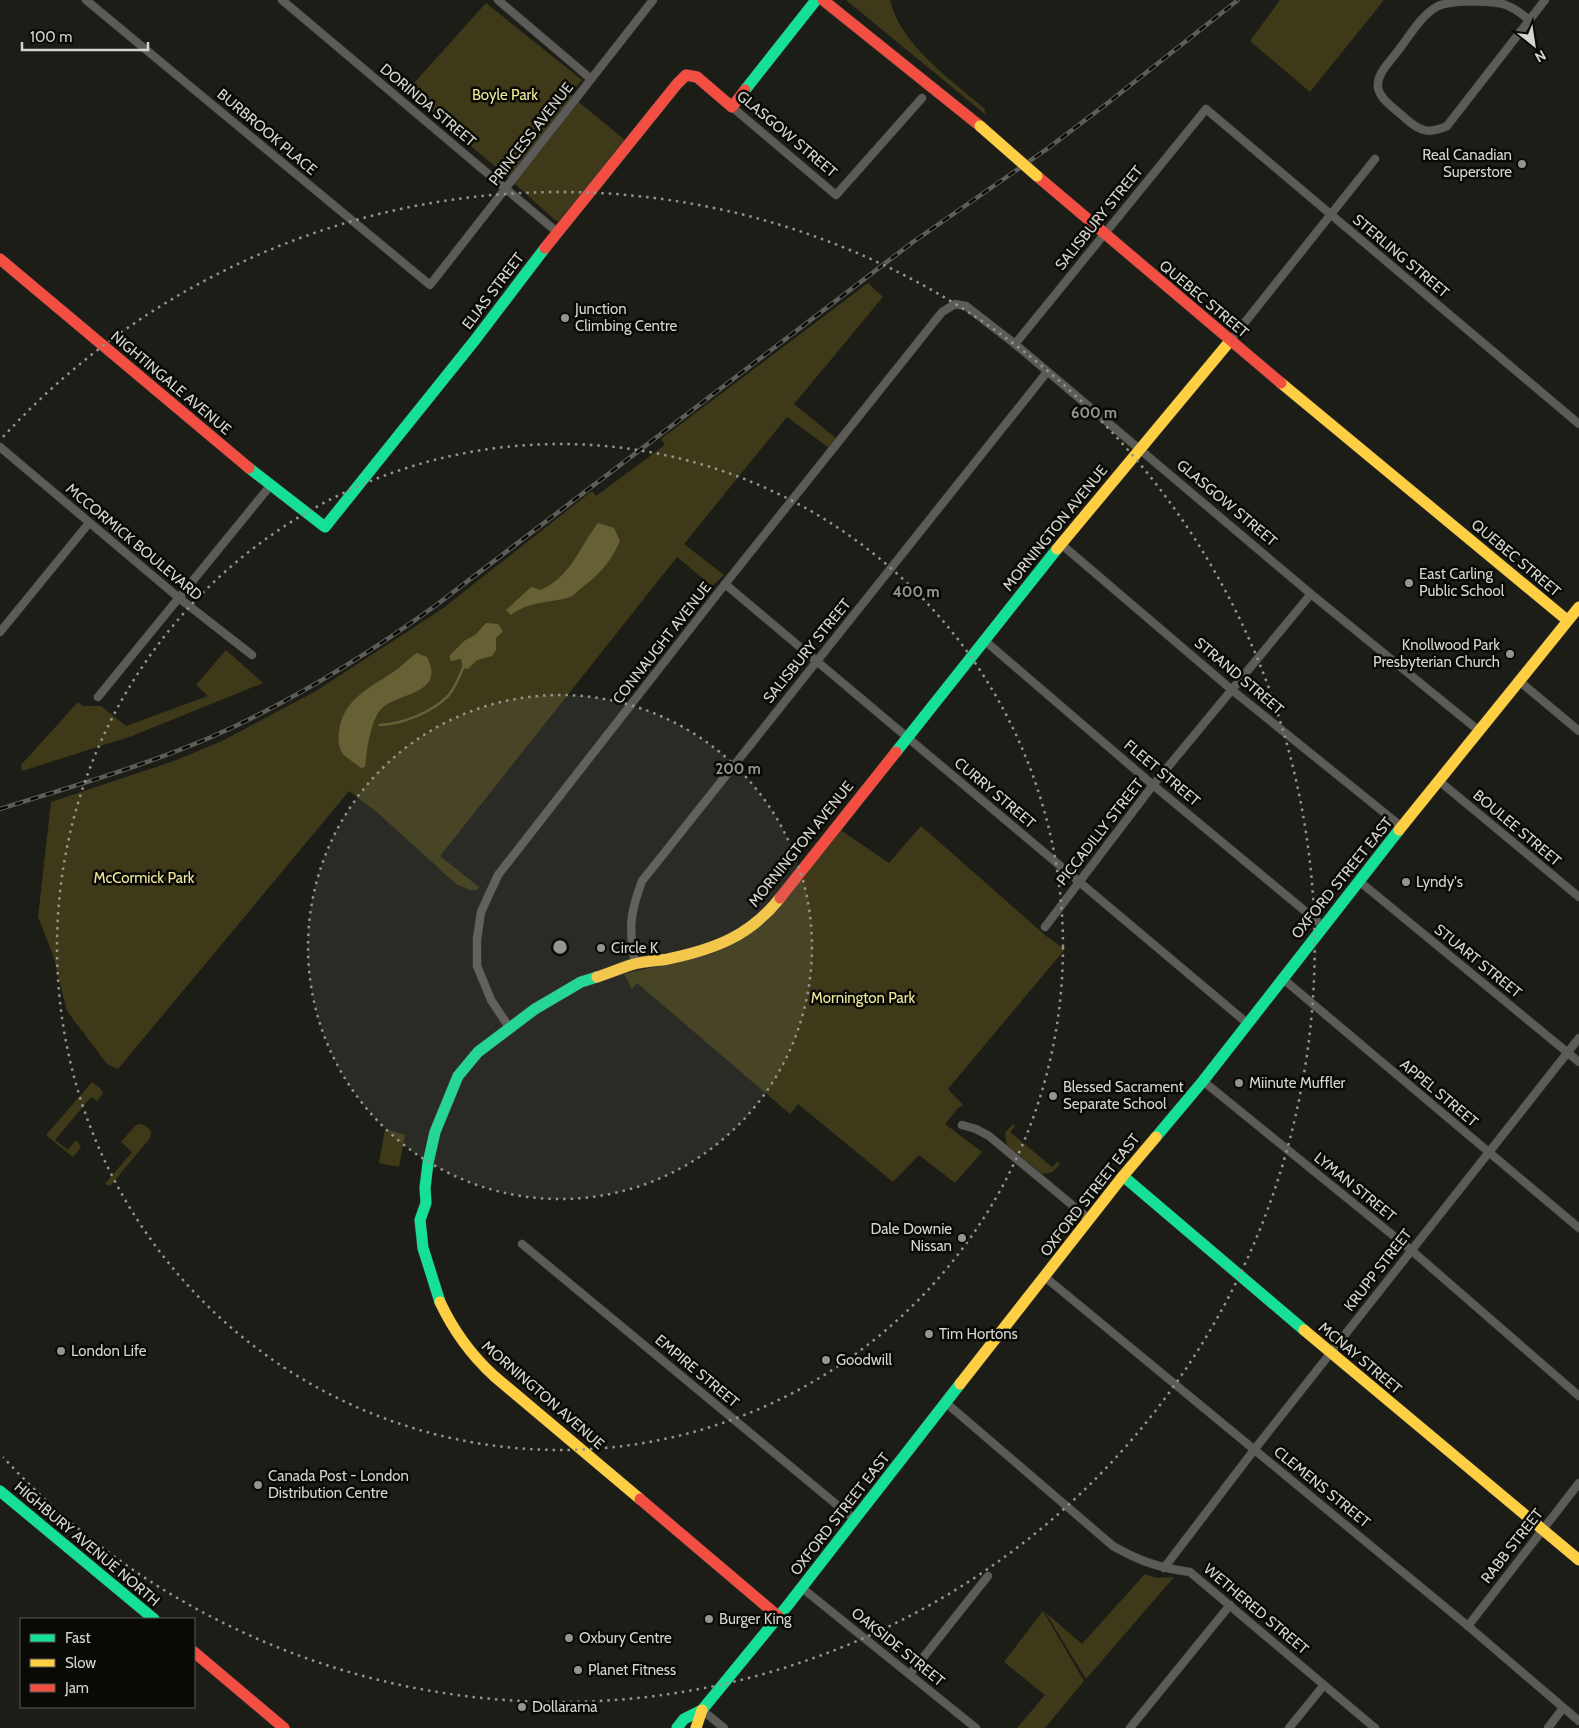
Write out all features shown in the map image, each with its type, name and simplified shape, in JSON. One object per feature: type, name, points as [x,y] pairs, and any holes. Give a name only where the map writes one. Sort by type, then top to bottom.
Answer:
[{"type":"street","name":"BURBROOK PLACE","points":[[86,0],[430,286]]},
{"type":"street","name":"DORINDA STREET","points":[[282,0],[557,232]]},
{"type":"street","points":[[498,0],[591,79]]},
{"type":"street","name":"PRINCESS AVENUE","points":[[430,286],[653,0]]},
{"type":"street","points":[[732,107],[816,0]]},
{"type":"street","name":"QUEBEC STREET","points":[[823,0],[980,126],[1230,341],[1567,620]]},
{"type":"street","points":[[1529,20],[1520,12],[1504,4],[1466,0],[1439,6],[1425,16],[1381,73],[1378,87],[1382,98],[1422,130],[1435,131],[1447,126],[1545,0]]},
{"type":"street","name":"GLASGOW STREET","points":[[686,75],[697,77],[836,195],[922,98]]},
{"type":"street","name":"ELIAS STREET","points":[[325,526],[475,340],[557,232],[686,75]]},
{"type":"street","name":"STERLING STREET","points":[[1206,109],[1579,424]]},
{"type":"street","name":"SALISBURY STREET","points":[[1015,344],[1206,109]]},
{"type":"street","name":"MORNINGTON AVENUE","points":[[779,1617],[473,1356],[448,1320],[438,1298],[423,1248],[420,1220],[426,1203],[425,1188],[428,1162],[435,1132],[458,1076],[478,1052],[551,999],[579,983],[635,964],[703,951],[729,940],[752,927],[771,909],[1061,544],[1230,341],[1375,159]]},
{"type":"street","name":"NIGHTINGALE AVENUE","points":[[0,259],[270,486],[325,526]]},
{"type":"street","name":"GLASGOW STREET","points":[[955,304],[966,306],[1015,344],[1311,594],[1478,730]]},
{"type":"street","name":"CONNAUGHT AVENUE","points":[[510,1027],[490,1000],[477,966],[481,912],[498,875],[725,584],[942,312],[955,304]]},
{"type":"street","name":"SALISBURY STREET","points":[[635,964],[630,935],[631,917],[642,881],[1047,372]]},
{"type":"street","name":"MCCORMICK BOULEVARD","points":[[0,447],[179,598],[252,655]]},
{"type":"street","points":[[98,698],[270,486]]},
{"type":"street","points":[[0,632],[89,523]]},
{"type":"street","name":"STRAND STREET","points":[[1061,544],[1232,690],[1402,827]]},
{"type":"street","name":"CURRY STREET","points":[[725,584],[1247,1023]]},
{"type":"street","name":"PICCADILLY STREET","points":[[1045,927],[1153,785],[1311,594]]},
{"type":"street","name":"OXFORD STREET EAST","points":[[696,1728],[702,1710],[802,1588],[945,1402],[1123,1176],[1203,1081],[1438,780],[1579,607]]},
{"type":"street","name":"FLEET STREET","points":[[984,640],[1153,785],[1323,926]]},
{"type":"street","points":[[1518,680],[1579,731]]},
{"type":"street","name":"BOULEE STREET","points":[[1438,780],[1579,897]]},
{"type":"street","name":"STUART STREET","points":[[1359,881],[1579,1062]]},
{"type":"street","name":"APPEL STREET","points":[[1282,978],[1579,1228]]},
{"type":"street","name":"KRUPP STREET","points":[[1164,1568],[1254,1450],[1579,1038]]},
{"type":"street","name":"LYMAN STREET","points":[[1203,1081],[1411,1250],[1579,1396]]},
{"type":"street","points":[[962,1125],[976,1129],[989,1136],[1089,1220]]},
{"type":"street","name":"MCNAY STREET","points":[[1123,1176],[1330,1353],[1579,1560]]},
{"type":"street","name":"EMPIRE STREET","points":[[522,1244],[854,1519]]},
{"type":"street","name":"CLEMENS STREET","points":[[1045,1277],[1468,1626],[1579,1721]]},
{"type":"street","name":"WETHERED STREET","points":[[945,1402],[1112,1546],[1134,1558],[1164,1568],[1190,1572],[1375,1728]]},
{"type":"street","name":"RABB STREET","points":[[1468,1626],[1579,1483]]},
{"type":"street","name":"HIGHBURY AVENUE NORTH","points":[[0,1491],[153,1618]]},
{"type":"street","points":[[910,1674],[988,1576]]},
{"type":"street","name":"OAKSIDE STREET","points":[[802,1588],[976,1728]]},
{"type":"street","points":[[1130,1728],[1230,1606]]},
{"type":"street","points":[[195,1653],[284,1728]]},
{"type":"street","points":[[1289,1728],[1324,1685]]},
{"type":"street","points":[[1548,1728],[1564,1708]]},
{"type":"street","points":[[702,1710],[724,1728]]},
{"type":"street","name":"OXFORD STREET EAST","points":[[676,1728],[684,1719],[702,1710]]},
{"type":"green space","points":[[846,0],[890,0],[904,32],[915,46],[942,73],[984,108],[986,115]]},
{"type":"green space","points":[[1280,0],[1384,0],[1310,92],[1250,41]]},
{"type":"green space","name":"Boyle Park","points":[[486,3],[582,80],[570,95],[625,140],[559,221],[555,220],[496,167],[406,92]]},
{"type":"green space","name":"McCormick Park","points":[[868,283],[883,297],[794,404],[837,439],[829,448],[787,417],[684,544],[724,575],[712,586],[677,557],[440,856],[479,887],[477,890],[470,890],[456,884],[378,813],[349,791],[118,1069],[107,1064],[67,1011],[53,955],[38,917],[51,802],[174,761],[224,740],[316,691],[442,609],[592,491],[596,496],[665,445],[661,439]]},
{"type":"green space","points":[[226,650],[263,683],[132,736],[22,771],[21,765],[78,702],[83,706],[101,706],[126,726],[208,696],[196,685]]},
{"type":"green space","name":"Mornington Park","points":[[921,826],[1046,936],[1065,949],[948,1089],[963,1105],[958,1108],[945,1124],[982,1152],[955,1183],[919,1155],[893,1182],[798,1104],[790,1114],[637,983],[632,989],[624,974],[707,955],[726,948],[747,935],[839,829],[889,863]]},
{"type":"green space","points":[[92,1082],[103,1093],[97,1101],[91,1097],[55,1140],[68,1150],[76,1140],[81,1147],[73,1157],[46,1135]]},
{"type":"green space","points":[[139,1124],[145,1125],[149,1129],[151,1132],[150,1138],[110,1186],[105,1184],[132,1152],[121,1142]]},
{"type":"green space","points":[[1013,1124],[1015,1126],[1010,1132],[1052,1167],[1057,1162],[1060,1164],[1050,1173],[1041,1173],[1007,1145],[1005,1133]]},
{"type":"green space","points":[[385,1129],[405,1135],[399,1167],[379,1163]]},
{"type":"green space","points":[[1145,1574],[1157,1578],[1174,1577],[1086,1679],[1045,1612],[1082,1644]]},
{"type":"green space","points":[[1043,1611],[1084,1681],[1045,1728],[1017,1728],[1045,1695],[1004,1662]]},
{"type":"shaded area","points":[[598,523],[614,528],[620,541],[608,562],[593,579],[569,597],[531,605],[511,615],[506,610],[531,587],[541,590],[558,579]]},
{"type":"shaded area","points":[[486,623],[498,624],[503,631],[496,638],[496,650],[492,656],[477,660],[468,669],[463,668],[461,659],[451,661],[449,656],[464,641],[475,635]]},
{"type":"shaded area","points":[[417,653],[427,657],[431,669],[431,678],[426,685],[390,703],[378,713],[368,744],[365,767],[361,768],[345,756],[340,747],[339,731],[341,720],[351,703],[358,696],[395,671]]},
{"type":"waterway","points":[[380,725],[407,720],[434,707],[448,696],[457,683],[463,668]]},
{"type":"railway","points":[[0,809],[79,785],[209,738],[297,694],[381,643],[435,606],[913,242],[1047,149],[1238,0]]},
{"type":"traffic: fast","points":[[745,90],[816,0]]},
{"type":"traffic: fast","points":[[249,468],[325,527],[475,340],[545,248]]},
{"type":"traffic: fast","points":[[896,752],[1057,549]]},
{"type":"traffic: fast","points":[[1156,1137],[1203,1081],[1399,830]]},
{"type":"traffic: fast","points":[[440,1302],[423,1248],[420,1220],[426,1203],[425,1188],[428,1163],[435,1132],[458,1076],[478,1052],[535,1009],[581,982],[597,977]]},
{"type":"traffic: fast","points":[[1123,1176],[1304,1330]]},
{"type":"traffic: fast","points":[[677,1728],[684,1719],[702,1710],[788,1605],[960,1384]]},
{"type":"traffic: fast","points":[[0,1491],[153,1618]]},
{"type":"traffic: slow","points":[[980,126],[1037,176]]},
{"type":"traffic: slow","points":[[1057,549],[1230,341]]},
{"type":"traffic: slow","points":[[1281,383],[1567,620]]},
{"type":"traffic: slow","points":[[1399,830],[1579,607]]},
{"type":"traffic: slow","points":[[597,977],[634,964],[668,959],[701,951],[730,939],[756,922],[780,898]]},
{"type":"traffic: slow","points":[[960,1384],[1123,1176],[1156,1137]]},
{"type":"traffic: slow","points":[[440,1302],[463,1342],[485,1368],[640,1499]]},
{"type":"traffic: slow","points":[[1304,1330],[1579,1560]]},
{"type":"traffic: slow","points":[[696,1728],[702,1710]]},
{"type":"traffic: jam","points":[[823,0],[980,126]]},
{"type":"traffic: jam","points":[[545,248],[686,75],[697,77],[732,107],[745,90]]},
{"type":"traffic: jam","points":[[1037,176],[1281,383]]},
{"type":"traffic: jam","points":[[0,259],[249,468]]},
{"type":"traffic: jam","points":[[780,898],[896,752]]},
{"type":"traffic: jam","points":[[640,1499],[779,1617]]},
{"type":"traffic: jam","points":[[195,1653],[284,1728]]},
{"type":"place","name":"Real Canadian Superstore","points":[[1522,164]]},
{"type":"place","name":"Junction Climbing Centre","points":[[565,318]]},
{"type":"place","name":"East Carling Public School","points":[[1409,583]]},
{"type":"place","name":"Knollwood Park Presbyterian Church","points":[[1510,654]]},
{"type":"place","name":"Lyndy's","points":[[1406,882]]},
{"type":"place","name":"Circle K","points":[[601,948]]},
{"type":"place","name":"Miinute Muffler","points":[[1239,1083]]},
{"type":"place","name":"Blessed Sacrament Separate School","points":[[1053,1096]]},
{"type":"place","name":"Dale Downie Nissan","points":[[962,1238]]},
{"type":"place","name":"Tim Hortons","points":[[929,1334]]},
{"type":"place","name":"London Life","points":[[61,1351]]},
{"type":"place","name":"Goodwill","points":[[826,1360]]},
{"type":"place","name":"Canada Post - London Distribution Centre","points":[[258,1485]]},
{"type":"place","name":"Burger King","points":[[709,1619]]},
{"type":"place","name":"Oxbury Centre","points":[[569,1638]]},
{"type":"place","name":"Planet Fitness","points":[[578,1670]]},
{"type":"place","name":"Dollarama","points":[[522,1707]]}]
